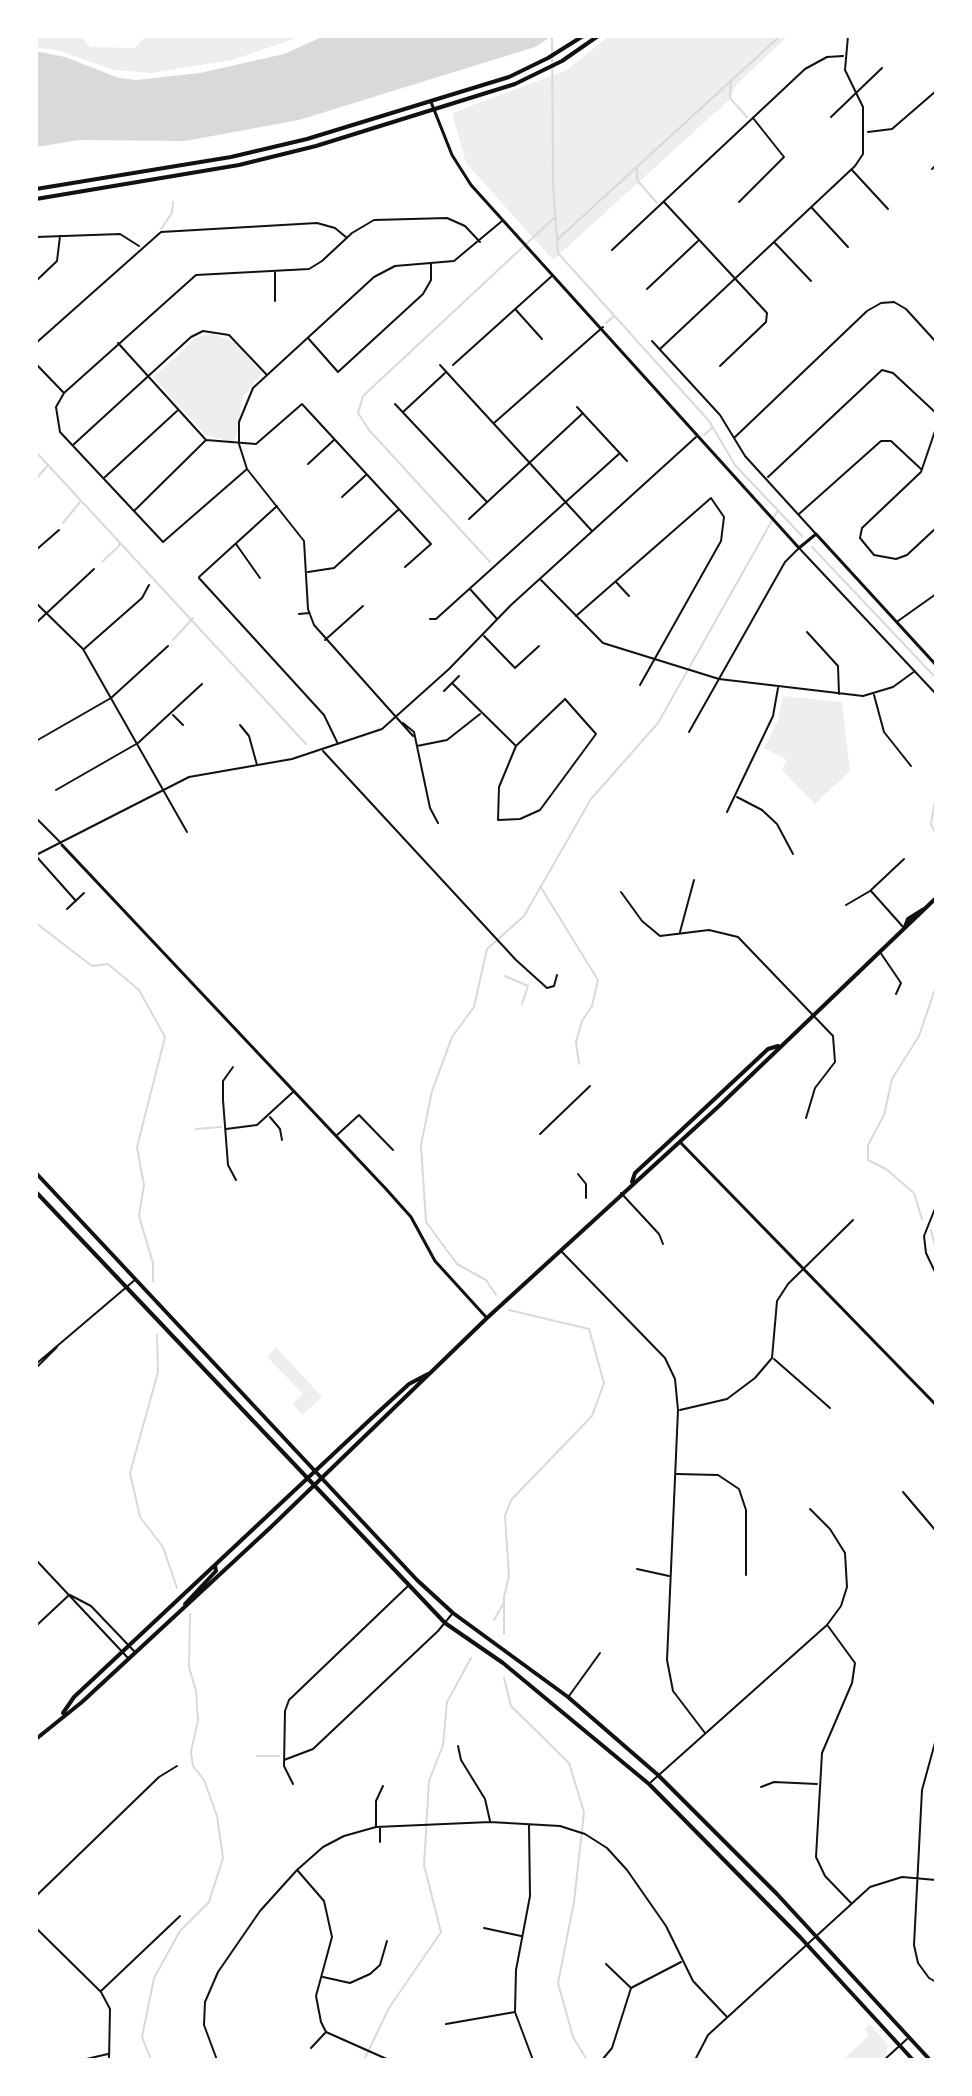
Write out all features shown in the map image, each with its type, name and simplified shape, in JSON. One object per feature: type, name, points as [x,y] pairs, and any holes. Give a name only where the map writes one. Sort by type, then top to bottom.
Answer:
[{"type":"main road","points":[[36,189],[265,150],[509,77],[563,50],[583,36]]},
{"type":"main road","points":[[36,199],[269,158],[434,111],[515,84],[562,61],[598,36]]},
{"type":"main road","points":[[112,177],[112,186]]},
{"type":"main road","points":[[36,1739],[182,1610],[487,1318],[632,1182],[641,1178],[680,1142],[904,928],[909,918],[936,898]]},
{"type":"main road","points":[[632,1182],[635,1173],[768,1049],[780,1045]]},
{"type":"main road","points":[[36,1173],[322,1479],[453,1613],[568,1697],[658,1775],[816,1936],[930,2060]]},
{"type":"main road","points":[[36,1192],[445,1623],[503,1663],[649,1784],[807,1944],[913,2060]]},
{"type":"main road","points":[[59,1718],[74,1697],[315,1471],[409,1384],[430,1373]]},
{"type":"main road","points":[[182,1610],[193,1592],[216,1571],[215,1565]]},
{"type":"street","points":[[660,349],[852,169],[863,154],[863,107],[847,80],[844,56],[848,36]]},
{"type":"street","points":[[612,250],[816,60],[844,56]]},
{"type":"street","points":[[831,117],[882,68]]},
{"type":"street","points":[[865,132],[892,129],[936,91]]},
{"type":"street","points":[[431,102],[452,155],[471,185],[603,327],[799,548],[936,694]]},
{"type":"street","points":[[739,202],[786,155],[753,118]]},
{"type":"street","points":[[932,169],[936,165]]},
{"type":"street","points":[[852,169],[888,209]]},
{"type":"street","points":[[664,201],[770,317],[720,366]]},
{"type":"street","points":[[811,207],[848,247]]},
{"type":"street","points":[[247,469],[166,543],[60,432],[55,415],[64,393],[196,275],[314,267],[347,238],[374,220],[439,217],[457,221],[480,242]]},
{"type":"street","points":[[438,823],[430,808],[414,732],[325,641],[309,613],[303,537],[247,469],[239,444],[242,408],[250,392],[266,375],[377,274],[395,266],[461,258],[503,220]]},
{"type":"street","points":[[36,343],[156,235],[172,231],[302,224],[332,226],[347,238]]},
{"type":"street","points":[[36,237],[120,234],[141,248]]},
{"type":"street","points":[[36,281],[57,261],[60,236]]},
{"type":"street","points":[[647,289],[699,240]]},
{"type":"street","points":[[774,242],[811,281]]},
{"type":"street","points":[[307,337],[338,372],[423,294],[431,280],[431,264]]},
{"type":"street","points":[[275,270],[275,301]]},
{"type":"street","points":[[453,365],[553,274]]},
{"type":"street","points":[[734,438],[867,311],[881,303],[894,302],[906,309],[936,342]]},
{"type":"street","points":[[515,309],[542,339]]},
{"type":"street","points":[[493,424],[603,327]]},
{"type":"street","points":[[73,445],[191,337],[207,330],[229,335],[266,375]]},
{"type":"street","points":[[652,341],[720,415],[745,456],[936,665]]},
{"type":"street","points":[[118,343],[206,440],[239,444],[263,440],[302,404],[431,544],[405,567]]},
{"type":"street","points":[[36,364],[64,393]]},
{"type":"street","points":[[440,365],[592,531]]},
{"type":"street","points":[[767,478],[877,374],[887,369],[936,413]]},
{"type":"street","points":[[403,412],[446,372]]},
{"type":"street","points":[[395,404],[486,502]]},
{"type":"street","points":[[577,407],[627,461]]},
{"type":"street","points":[[104,478],[178,410]]},
{"type":"street","points":[[469,519],[583,413]]},
{"type":"street","points":[[936,428],[922,470],[860,533],[860,540],[874,555],[896,559],[907,555],[936,528]]},
{"type":"street","points":[[76,901],[36,856],[189,777],[258,766],[323,750],[382,729],[398,718],[497,619],[697,436]]},
{"type":"street","points":[[798,515],[887,438],[922,470]]},
{"type":"street","points":[[134,511],[206,440]]},
{"type":"street","points":[[308,464],[335,440]]},
{"type":"street","points":[[430,619],[436,619],[620,453]]},
{"type":"street","points":[[342,497],[367,474]]},
{"type":"street","points":[[575,617],[711,498],[724,517],[725,529],[721,541],[640,685]]},
{"type":"street","points":[[277,505],[197,578],[324,715],[339,745]]},
{"type":"street","points":[[307,572],[334,568],[398,509]]},
{"type":"street","points":[[36,550],[59,530]]},
{"type":"street","points":[[854,531],[860,533]]},
{"type":"street","points":[[689,732],[785,562],[816,534]]},
{"type":"street","points":[[235,543],[260,578]]},
{"type":"street","points":[[36,623],[94,569]]},
{"type":"street","points":[[540,579],[603,643],[719,679],[839,694],[874,694],[893,687],[915,671]]},
{"type":"street","points":[[615,581],[629,596]]},
{"type":"street","points":[[83,649],[142,598],[149,585]]},
{"type":"street","points":[[470,588],[497,619]]},
{"type":"street","points":[[897,622],[936,594]]},
{"type":"street","points":[[36,603],[83,649],[187,832]]},
{"type":"street","points":[[325,641],[363,606]]},
{"type":"street","points":[[299,614],[309,613]]},
{"type":"street","points":[[807,632],[838,666],[839,694]]},
{"type":"street","points":[[483,635],[515,668],[539,646]]},
{"type":"street","points":[[36,741],[111,698],[168,646]]},
{"type":"street","points":[[444,691],[459,676]]},
{"type":"street","points":[[452,683],[480,714],[516,746]]},
{"type":"street","points":[[56,790],[138,743],[202,684]]},
{"type":"street","points":[[727,812],[773,716],[779,686]]},
{"type":"street","points":[[874,694],[884,732],[911,766]]},
{"type":"street","points":[[565,699],[596,734],[540,810],[520,819],[498,820],[499,787],[516,746],[565,699]]},
{"type":"street","points":[[171,713],[183,725]]},
{"type":"street","points":[[415,746],[447,740],[480,714]]},
{"type":"street","points":[[240,725],[249,736],[258,766]]},
{"type":"street","points":[[323,750],[372,808],[516,960],[547,988],[554,986],[557,975]]},
{"type":"street","points":[[736,796],[762,810],[777,824],[793,854]]},
{"type":"street","points":[[36,818],[411,1217],[435,1261],[487,1318]]},
{"type":"street","points":[[846,905],[870,891],[904,859]]},
{"type":"street","points":[[680,933],[694,880]]},
{"type":"street","points":[[870,891],[904,928]]},
{"type":"street","points":[[621,892],[631,909],[660,936],[717,931],[738,937],[833,1036],[835,1062],[815,1088],[806,1118]]},
{"type":"street","points":[[67,909],[84,893]]},
{"type":"street","points":[[880,951],[901,983],[896,994]]},
{"type":"street","points":[[233,1067],[223,1081],[228,1165],[236,1180]]},
{"type":"street","points":[[540,1134],[590,1086]]},
{"type":"street","points":[[226,1129],[257,1125],[294,1091]]},
{"type":"street","points":[[335,1137],[359,1115],[393,1150]]},
{"type":"street","points":[[269,1116],[280,1129],[282,1140]]},
{"type":"street","points":[[680,1142],[936,1405]]},
{"type":"street","points":[[578,1174],[586,1184],[586,1198]]},
{"type":"street","points":[[621,1193],[659,1234],[663,1244]]},
{"type":"street","points":[[936,1206],[924,1236],[926,1253],[936,1274]]},
{"type":"street","points":[[678,1410],[727,1399],[755,1378],[772,1358],[777,1301],[853,1220]]},
{"type":"street","points":[[560,1250],[665,1358],[675,1379],[678,1410],[667,1660],[673,1691],[705,1733]]},
{"type":"street","points":[[36,1366],[136,1279]]},
{"type":"street","points":[[772,1358],[830,1408]]},
{"type":"street","points":[[675,1474],[718,1475],[739,1489],[746,1510],[746,1575]]},
{"type":"street","points":[[903,1492],[936,1531]]},
{"type":"street","points":[[649,1784],[827,1625],[841,1606],[847,1587],[847,1564],[839,1542],[810,1509]]},
{"type":"street","points":[[36,1560],[128,1659]]},
{"type":"street","points":[[637,1569],[670,1576]]},
{"type":"street","points":[[293,1784],[284,1760],[285,1711],[289,1700],[409,1585]]},
{"type":"street","points":[[36,1626],[69,1595]]},
{"type":"street","points":[[69,1595],[91,1606],[135,1653]]},
{"type":"street","points":[[284,1760],[313,1749],[453,1613]]},
{"type":"street","points":[[827,1625],[855,1663],[852,1683],[822,1753],[816,1857],[825,1876],[851,1903]]},
{"type":"street","points":[[568,1697],[600,1653]]},
{"type":"street","points":[[936,1739],[922,1790],[914,1945],[918,1963],[936,1982]]},
{"type":"street","points":[[458,1746],[461,1760],[485,1799],[490,1822]]},
{"type":"street","points":[[36,1896],[159,1777],[177,1766]]},
{"type":"street","points":[[761,1787],[774,1782],[818,1784]]},
{"type":"street","points":[[380,1842],[376,1801],[383,1786]]},
{"type":"street","points":[[217,2060],[204,2025],[205,2002],[218,1972],[260,1911],[323,1847],[344,1836],[378,1827],[490,1822],[560,1826],[585,1834],[607,1848],[627,1870],[666,1926],[693,1981],[727,2017]]},
{"type":"street","points":[[529,1824],[529,1919],[516,1970],[515,2012],[533,2060]]},
{"type":"street","points":[[297,1870],[324,1901],[329,1919],[332,1937],[316,2010],[326,2032],[389,2060]]},
{"type":"street","points":[[695,2060],[708,2035],[851,1903],[878,1883],[902,1877],[936,1880]]},
{"type":"street","points":[[101,1992],[180,1916]]},
{"type":"street","points":[[36,1928],[101,1992],[110,2009],[109,2060]]},
{"type":"street","points":[[484,1928],[522,1937]]},
{"type":"street","points":[[322,1977],[340,1982],[357,1981],[380,1965],[387,1941]]},
{"type":"street","points":[[602,2060],[612,2048],[631,1988],[681,1962]]},
{"type":"street","points":[[606,1964],[631,1988]]},
{"type":"street","points":[[446,2024],[515,2012]]},
{"type":"street","points":[[311,2048],[326,2032]]},
{"type":"street","points":[[884,2060],[909,2036]]},
{"type":"street","points":[[82,2060],[109,2054]]},
{"type":"shaded area","points":[[36,36],[81,36],[90,47],[134,48],[147,36],[303,36],[232,60],[151,73],[114,70],[57,50],[36,48]]},
{"type":"shaded area","points":[[324,36],[552,36],[535,47],[299,120],[185,141],[79,140],[36,147],[36,51],[65,57],[119,78],[136,80],[200,73],[284,54]]},
{"type":"shaded area","points":[[609,36],[788,36],[736,85],[729,100],[553,260],[466,163],[452,113],[567,70]]},
{"type":"shaded area","points":[[212,333],[234,342],[262,373],[243,397],[236,438],[232,442],[206,435],[153,377],[196,338]]},
{"type":"shaded area","points":[[783,696],[842,702],[850,771],[815,804],[782,770],[787,760],[764,748],[778,720]]},
{"type":"shaded area","points":[[276,1347],[322,1397],[302,1415],[293,1404],[303,1394],[267,1357]]},
{"type":"shaded area","points":[[870,2024],[888,2045],[886,2054],[879,2060],[843,2060],[869,2035],[865,2029]]},
{"type":"waterway","points":[[552,36],[553,184],[558,253],[709,421],[735,465],[802,536]]},
{"type":"waterway","points":[[558,239],[780,36]]},
{"type":"waterway","points":[[731,80],[730,98],[747,117]]},
{"type":"waterway","points":[[637,168],[637,180],[657,203]]},
{"type":"waterway","points":[[161,229],[172,213],[173,202]]},
{"type":"waterway","points":[[490,562],[369,430],[358,413],[363,396],[554,218]]},
{"type":"waterway","points":[[606,323],[614,316]]},
{"type":"waterway","points":[[704,435],[712,428]]},
{"type":"waterway","points":[[36,452],[306,744]]},
{"type":"waterway","points":[[36,479],[48,465]]},
{"type":"waterway","points":[[63,523],[80,502]]},
{"type":"waterway","points":[[496,1295],[486,1280],[457,1264],[426,1222],[421,1145],[432,1091],[452,1037],[474,1007],[487,949],[524,916],[591,799],[658,723],[778,510]]},
{"type":"waterway","points":[[103,561],[119,546],[119,542]]},
{"type":"waterway","points":[[812,547],[936,678]]},
{"type":"waterway","points":[[173,640],[193,618]]},
{"type":"waterway","points":[[936,795],[931,824],[936,835]]},
{"type":"waterway","points":[[540,886],[598,980],[592,1006],[582,1021],[576,1042],[579,1064]]},
{"type":"waterway","points":[[36,923],[92,966],[108,964],[139,990],[165,1037],[137,1147],[144,1185],[139,1216],[153,1263],[153,1281]]},
{"type":"waterway","points":[[505,976],[528,986],[522,1004]]},
{"type":"waterway","points":[[922,1219],[914,1193],[886,1169],[868,1160],[868,1145],[884,1115],[892,1079],[919,1036],[936,986]]},
{"type":"waterway","points":[[196,1129],[221,1127]]},
{"type":"waterway","points":[[931,1230],[936,1251]]},
{"type":"waterway","points":[[504,1634],[504,1597],[509,1576],[505,1516],[511,1500],[592,1416],[604,1383],[589,1329],[509,1310]]},
{"type":"waterway","points":[[157,1335],[158,1372],[130,1473],[140,1517],[163,1547],[177,1588]]},
{"type":"waterway","points":[[494,1620],[503,1604]]},
{"type":"waterway","points":[[151,2060],[142,2037],[154,1978],[180,1931],[209,1902],[223,1858],[217,1816],[204,1780],[193,1766],[191,1752],[198,1720],[196,1691],[189,1667],[190,1614]]},
{"type":"waterway","points":[[364,2060],[389,2008],[441,1932],[424,1865],[429,1781],[443,1745],[447,1702],[471,1658]]},
{"type":"waterway","points":[[504,1678],[511,1706],[569,1763],[584,1812],[574,1902],[558,1983],[573,2037],[587,2060]]},
{"type":"waterway","points":[[257,1756],[279,1756]]}]
